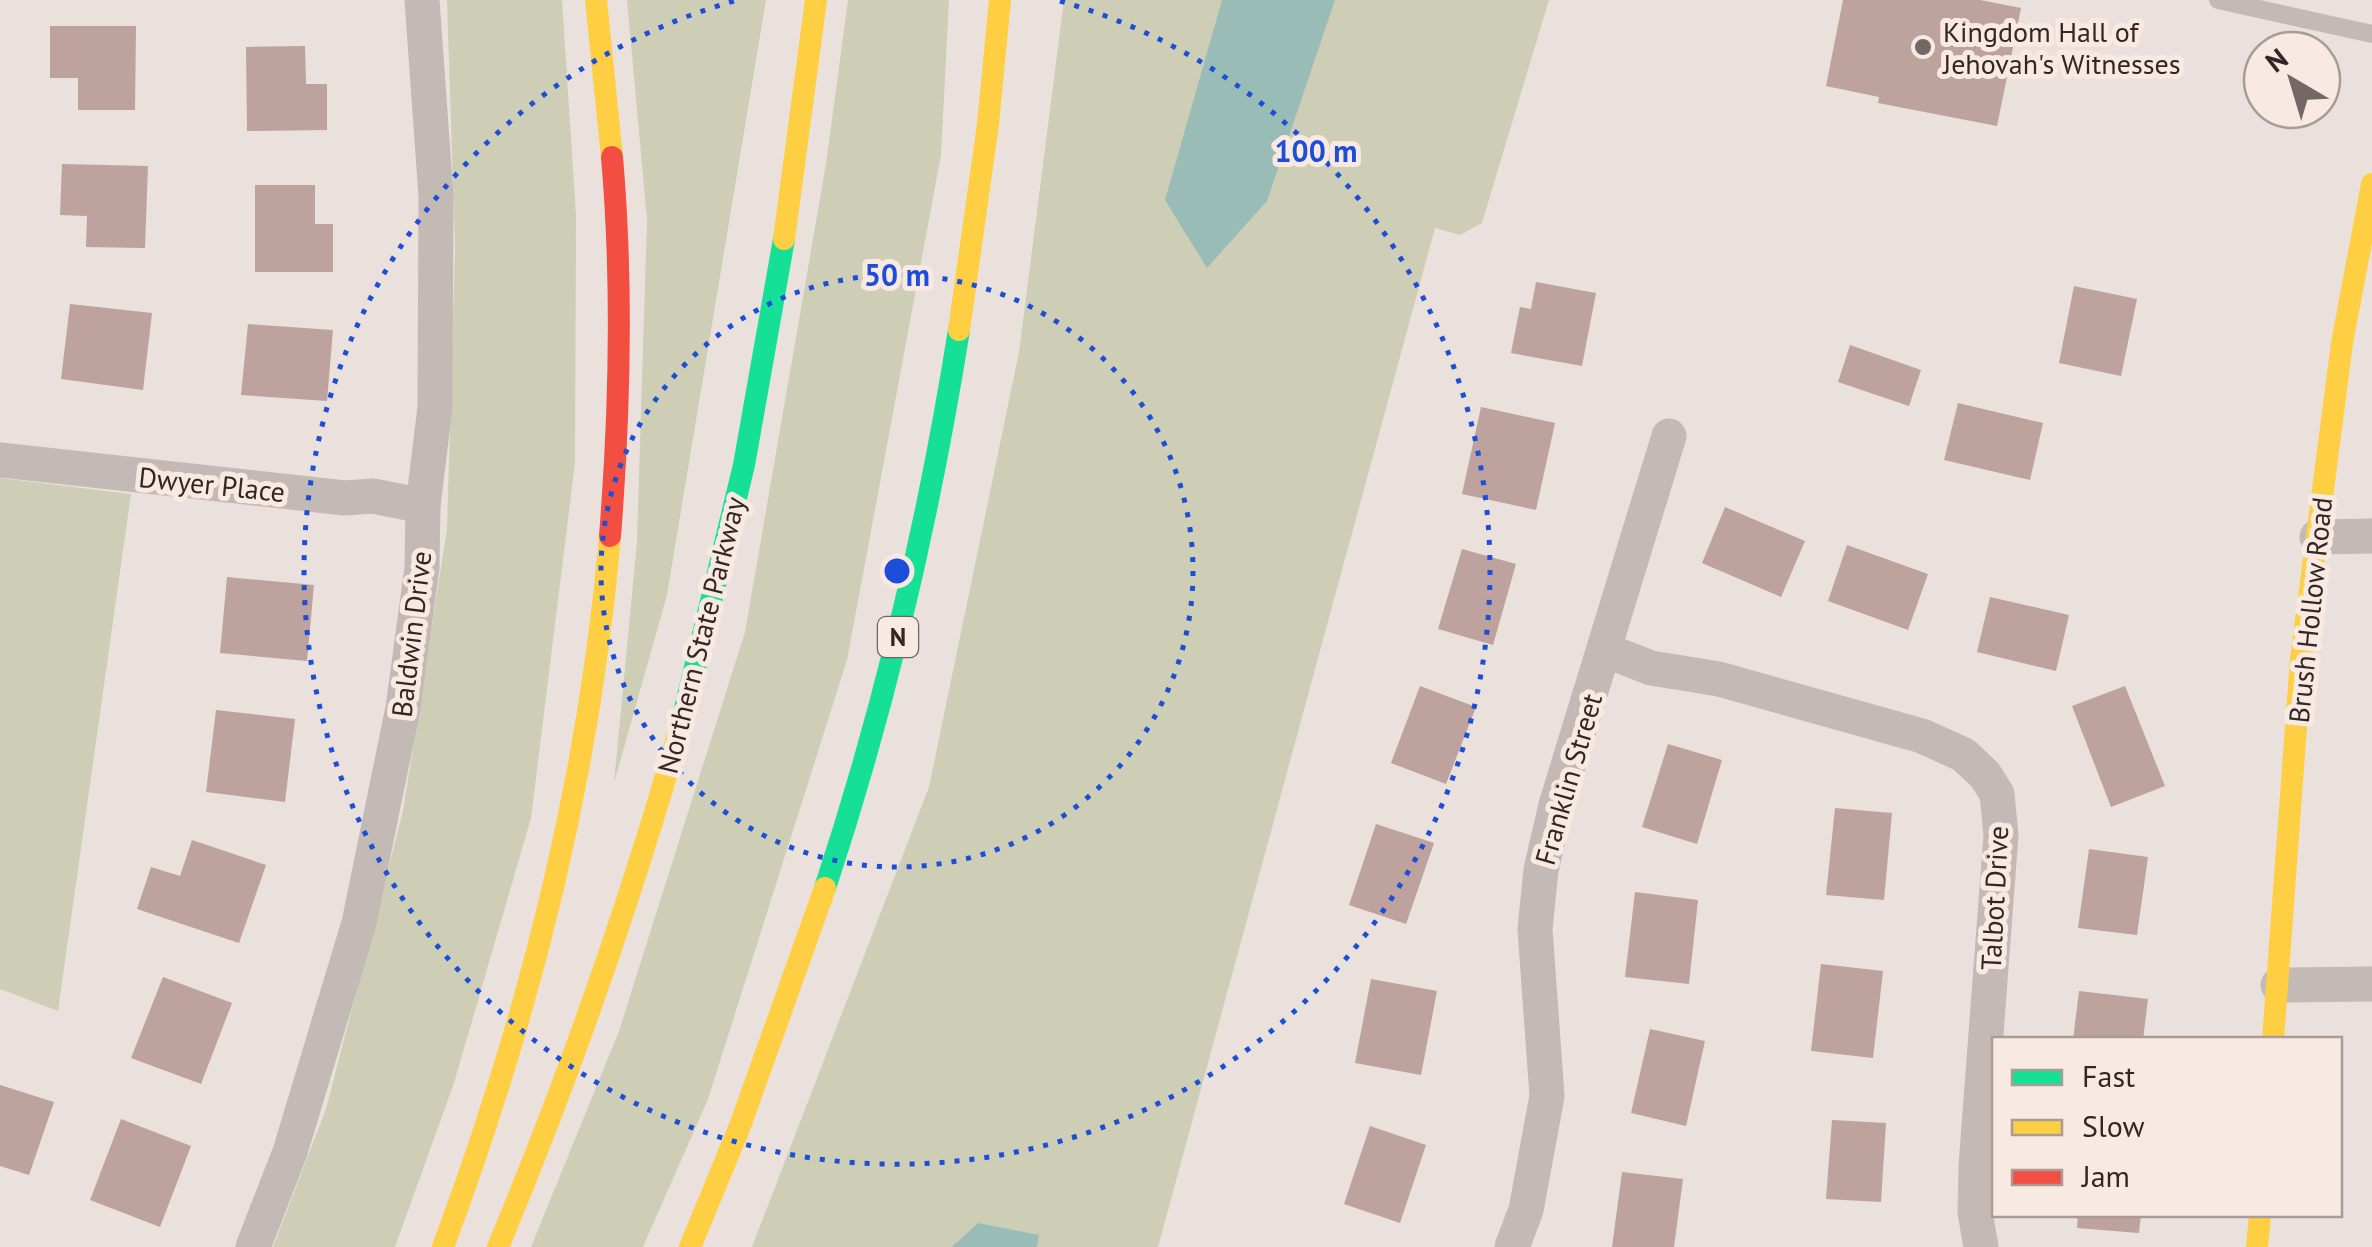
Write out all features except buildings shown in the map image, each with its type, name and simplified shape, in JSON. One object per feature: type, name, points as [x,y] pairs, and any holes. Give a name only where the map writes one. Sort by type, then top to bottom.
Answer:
[{"type":"main road","points":[[443,1247],[504,1078],[544,938],[585,732],[609,569],[620,353],[619,280],[611,140],[596,0]]},
{"type":"main road","name":"Northern State Parkway","points":[[498,1247],[604,970],[673,752],[710,615],[767,333],[816,0]]},
{"type":"main road","name":"N","points":[[690,1247],[735,1141],[835,864],[911,586],[964,303],[984,161],[1000,0]]},
{"type":"main road","name":"Brush Hollow Road","points":[[2273,1037],[2301,658],[2342,343],[2372,184]]},
{"type":"main road","points":[[2257,1247],[2260,1217]]},
{"type":"street","name":"Baldwin Drive","points":[[252,1247],[290,1152],[359,923],[403,708],[422,568],[423,506],[435,407],[436,196],[422,0]]},
{"type":"street","name":"Franklin Street","points":[[1512,1247],[1526,1210],[1547,1096],[1535,929],[1542,870],[1556,806],[1669,436]]},
{"type":"street","name":"Dwyer Place","points":[[0,460],[345,498],[374,496],[423,506]]},
{"type":"street","points":[[2316,537],[2372,536]]},
{"type":"street","name":"Talbot Drive","points":[[1606,650],[1651,668],[1718,679],[1922,736],[1964,755],[1991,784],[2002,835],[1976,1166],[1975,1212],[1981,1247]]},
{"type":"street","points":[[2278,985],[2372,984]]},
{"type":"lane","points":[[2225,1],[2372,34]]},
{"type":"green space","points":[[447,0],[562,0],[576,215],[575,463],[531,818],[454,1083],[395,1247],[273,1247],[326,1109],[403,811],[447,529],[455,249]]},
{"type":"green space","points":[[627,0],[766,0],[667,595],[614,783],[637,542],[647,220]]},
{"type":"green space","points":[[848,0],[949,0],[941,155],[847,660],[708,1099],[643,1247],[531,1247],[619,1031],[745,632],[826,164]]},
{"type":"green space","points":[[1064,0],[1549,0],[1482,223],[1460,235],[1435,228],[1158,1247],[752,1247],[929,787],[1019,352]]},
{"type":"green space","points":[[0,478],[131,494],[58,1011],[0,989]]},
{"type":"water","points":[[1222,0],[1335,0],[1267,201],[1207,268],[1165,200]]},
{"type":"water","points":[[978,1223],[1039,1235],[1037,1247],[952,1247]]},
{"type":"traffic: fast","points":[[682,721],[744,465],[784,239]]},
{"type":"traffic: fast","points":[[825,888],[867,751],[903,612],[959,330]]},
{"type":"traffic: slow","points":[[596,0],[612,157]]},
{"type":"traffic: slow","points":[[784,239],[816,0]]},
{"type":"traffic: slow","points":[[959,330],[988,124],[1000,0]]},
{"type":"traffic: slow","points":[[2273,1037],[2301,659],[2342,343],[2372,184]]},
{"type":"traffic: slow","points":[[443,1247],[502,1073],[551,897],[587,718],[610,536]]},
{"type":"traffic: slow","points":[[498,1247],[598,987],[682,721]]},
{"type":"traffic: slow","points":[[690,1247],[740,1126],[825,888]]},
{"type":"traffic: slow","points":[[2257,1247],[2260,1217]]},
{"type":"traffic: jam","points":[[610,536],[619,347],[612,157]]},
{"type":"place","name":"Kingdom Hall of Jehovah's Witnesses","points":[[1923,47]]}]
